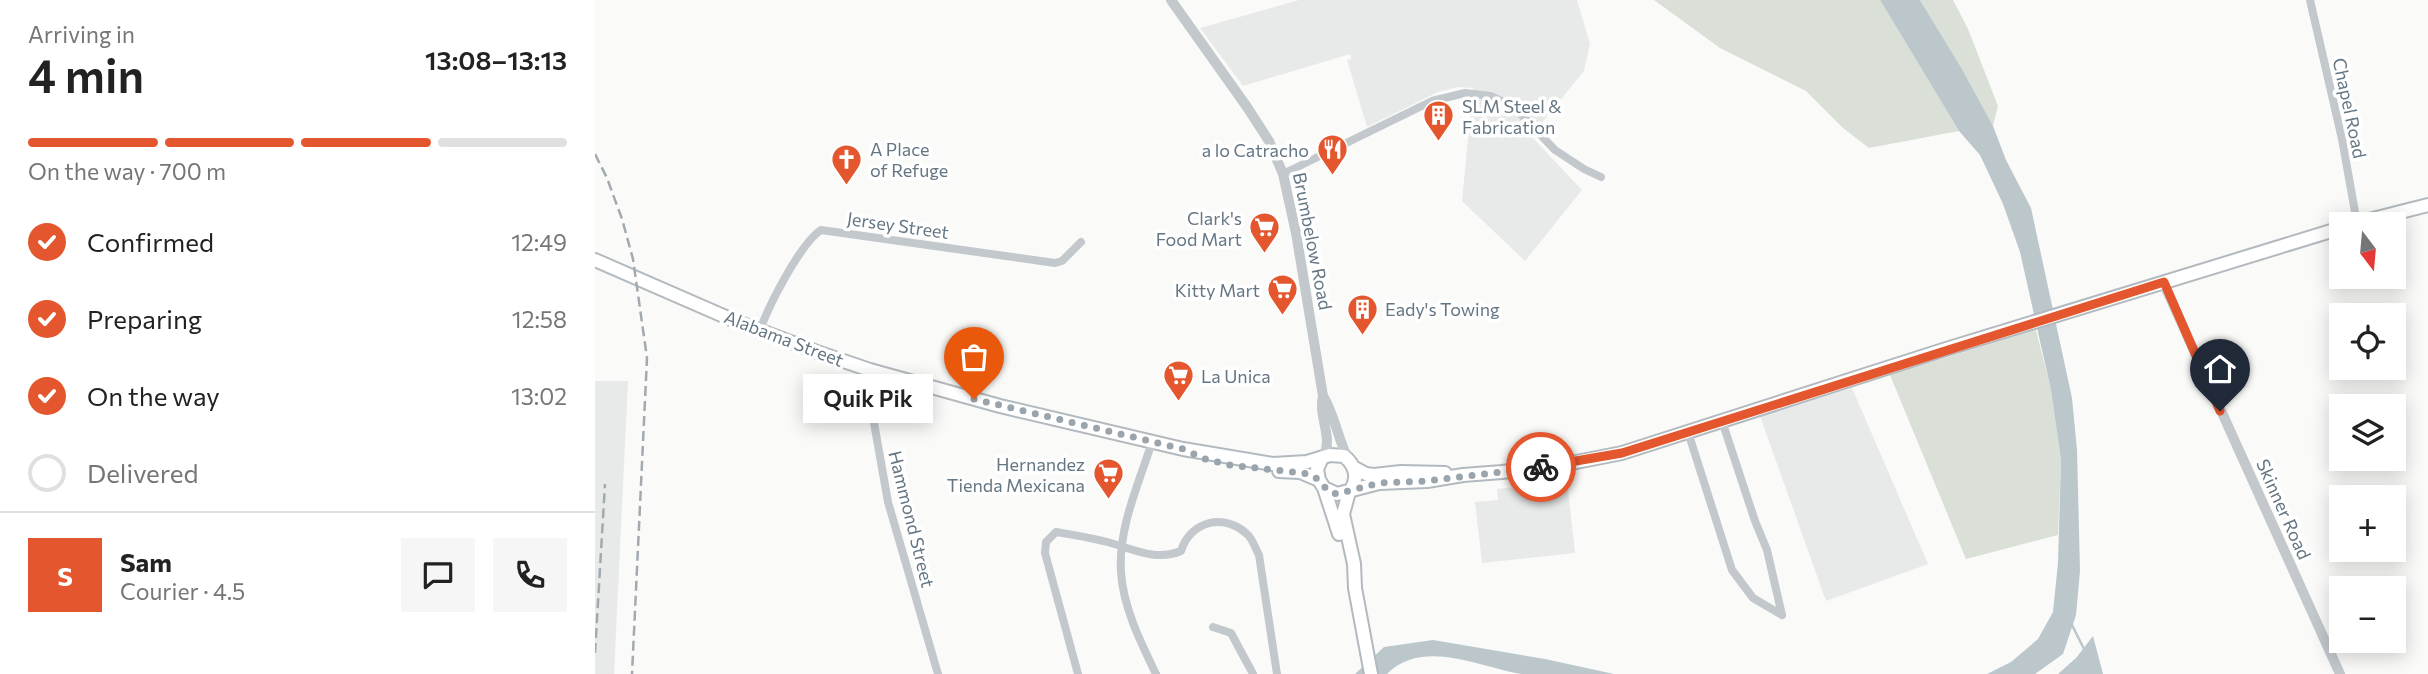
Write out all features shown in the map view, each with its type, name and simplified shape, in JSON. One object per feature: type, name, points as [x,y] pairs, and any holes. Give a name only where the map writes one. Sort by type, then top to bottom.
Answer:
[{"type":"main road","points":[[2400,212],[2428,205]]},
{"type":"main road","points":[[1321,484],[1337,494],[1379,483],[1427,481],[1502,472],[1566,464],[1622,453],[2329,232]]},
{"type":"main road","name":"Alabama Street","points":[[595,260],[759,330],[870,370],[1009,409],[1183,449],[1273,464],[1307,462],[1323,457]]},
{"type":"main road","name":"Alabama Street","points":[[1183,449],[1205,459],[1230,465],[1300,472],[1321,484]]},
{"type":"main road","points":[[1355,588],[1346,565],[1336,520],[1317,469],[1323,457],[1341,455],[1366,474],[1428,471],[1462,475]]},
{"type":"main road","points":[[1351,463],[1356,479],[1343,514],[1354,564],[1355,588],[1371,674]]},
{"type":"street","name":"Brumbelow Road","points":[[1171,0],[1269,141],[1283,174],[1296,233],[1323,396],[1322,413],[1329,442],[1323,457]]},
{"type":"street","name":"Chapel Road","points":[[2310,0],[2341,139],[2353,212]]},
{"type":"street","points":[[1283,174],[1432,101],[1465,93],[1491,96],[1514,107],[1556,150],[1601,177]]},
{"type":"street","name":"Jersey Street","points":[[759,330],[811,236],[821,230],[1055,263],[1062,261],[1081,242]]},
{"type":"street","name":"Skinner Road","points":[[2164,282],[2340,674]]},
{"type":"street","name":"Hammond Street","points":[[870,370],[868,390],[888,502],[938,674]]},
{"type":"street","name":"Brumbelow Road","points":[[1323,396],[1328,404],[1335,431],[1351,463]]},
{"type":"street","points":[[1688,432],[1732,570],[1753,598],[1782,615],[1767,550],[1722,421]]},
{"type":"street","points":[[1153,442],[1127,520],[1121,573],[1127,605],[1156,674]]},
{"type":"street","points":[[1078,674],[1045,553],[1046,542],[1056,531],[1150,555],[1170,556],[1181,551],[1189,535],[1208,522],[1221,522],[1242,530],[1250,538],[1259,555],[1277,674]]},
{"type":"street","points":[[1213,628],[1231,633],[1253,674]]},
{"type":"shaded area","points":[[1299,0],[1577,0],[1590,44],[1584,71],[1531,136],[1582,190],[1525,261],[1462,201],[1473,88],[1458,87],[1438,92],[1367,127],[1347,60],[1351,59],[1350,54],[1243,86],[1200,28]]},
{"type":"shaded area","points":[[1654,0],[1880,0],[1959,131],[1869,148],[1843,128],[1806,91],[1720,48]]},
{"type":"shaded area","points":[[1880,0],[1920,0],[1993,126],[2006,160],[2031,208],[2072,398],[2077,450],[2080,571],[2076,615],[2063,654],[2035,674],[1987,674],[2011,662],[2038,639],[2053,612],[2058,563],[2061,460],[2051,390],[2020,252],[2003,204],[1980,155],[1959,131]]},
{"type":"shaded area","points":[[1920,0],[1953,0],[1968,29],[1998,106],[1993,126],[1962,69]]},
{"type":"shaded area","points":[[2036,330],[2051,390],[2061,460],[2058,535],[1966,559],[1890,375]]},
{"type":"shaded area","points":[[595,381],[628,381],[614,674],[595,674]]},
{"type":"shaded area","points":[[1852,388],[1928,564],[1826,601],[1760,416]]},
{"type":"shaded area","points":[[1567,481],[1575,553],[1482,563],[1475,502],[1498,500],[1497,489]]},
{"type":"shaded area","points":[[2093,636],[2103,674],[2058,674],[2076,658]]},
{"type":"shaded area","points":[[1433,640],[1614,674],[1521,674],[1470,661],[1434,656],[1401,663],[1387,674],[1355,674],[1384,647]]},
{"type":"waterway","points":[[2072,625],[2085,651]]},
{"type":"railway","points":[[595,154],[622,219],[633,259],[647,358],[632,674]]},
{"type":"railway","points":[[595,653],[605,484]]},
{"type":"way so far","points":[[974,399],[1183,449],[1205,459],[1230,465],[1310,474],[1328,491],[1337,494],[1379,483],[1427,481],[1541,467]]},
{"type":"place","name":"SLM Steel & Fabrication","points":[[1439,143]]},
{"type":"place","name":"a lo Catracho","points":[[1332,177]]},
{"type":"place","name":"A Place of Refuge","points":[[847,186]]},
{"type":"place","name":"Clark's Food Mart","points":[[1265,255]]},
{"type":"place","name":"Kitty Mart","points":[[1283,317]]},
{"type":"place","name":"Eady's Towing","points":[[1362,336]]},
{"type":"place","name":"Quik Pik","points":[[974,399]]},
{"type":"place","name":"La Unica","points":[[1178,403]]},
{"type":"place","name":"Hernandez Tienda Mexicana","points":[[1108,501]]},
{"type":"route","points":[[1541,467],[1622,453],[2164,282],[2220,411]]}]
